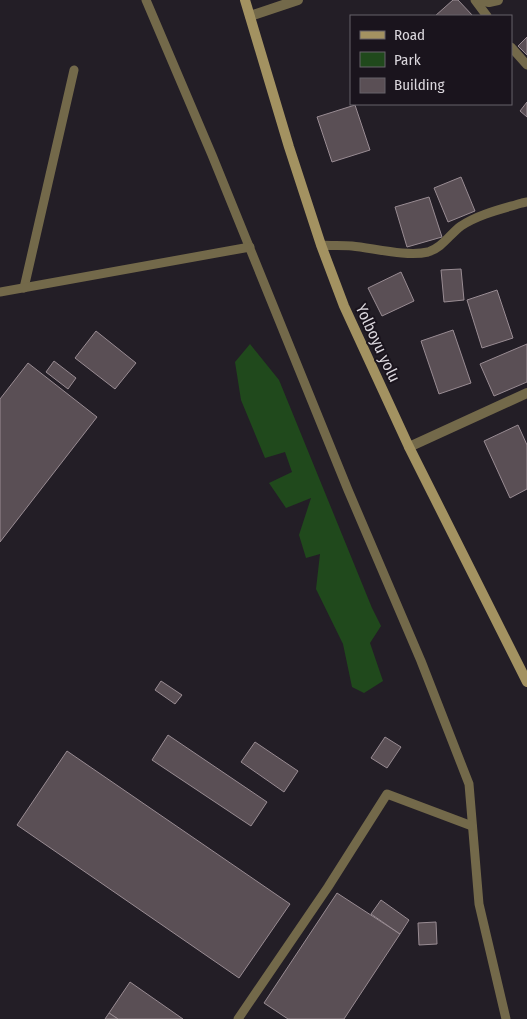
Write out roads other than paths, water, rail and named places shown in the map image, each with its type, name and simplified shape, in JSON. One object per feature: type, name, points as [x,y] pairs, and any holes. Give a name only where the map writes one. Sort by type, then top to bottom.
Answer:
[{"type":"main road","name":"Yolboyu yolu","points":[[245,0],[289,147],[321,245],[344,306],[409,446],[527,682]]},
{"type":"street","points":[[250,16],[298,0]]},
{"type":"street","points":[[477,0],[489,2],[498,0]]},
{"type":"street","points":[[409,446],[527,393]]},
{"type":"lane","points":[[146,0],[212,155],[428,679],[468,784],[479,904],[506,1019]]},
{"type":"lane","points":[[477,0],[486,15]]},
{"type":"lane","points":[[512,48],[527,65]]},
{"type":"lane","points":[[24,288],[74,70]]},
{"type":"lane","points":[[321,245],[352,246],[404,253],[429,252],[461,226],[482,216],[527,202]]},
{"type":"lane","points":[[0,292],[250,247]]},
{"type":"lane","points":[[238,1019],[328,887],[387,794],[472,826]]}]
